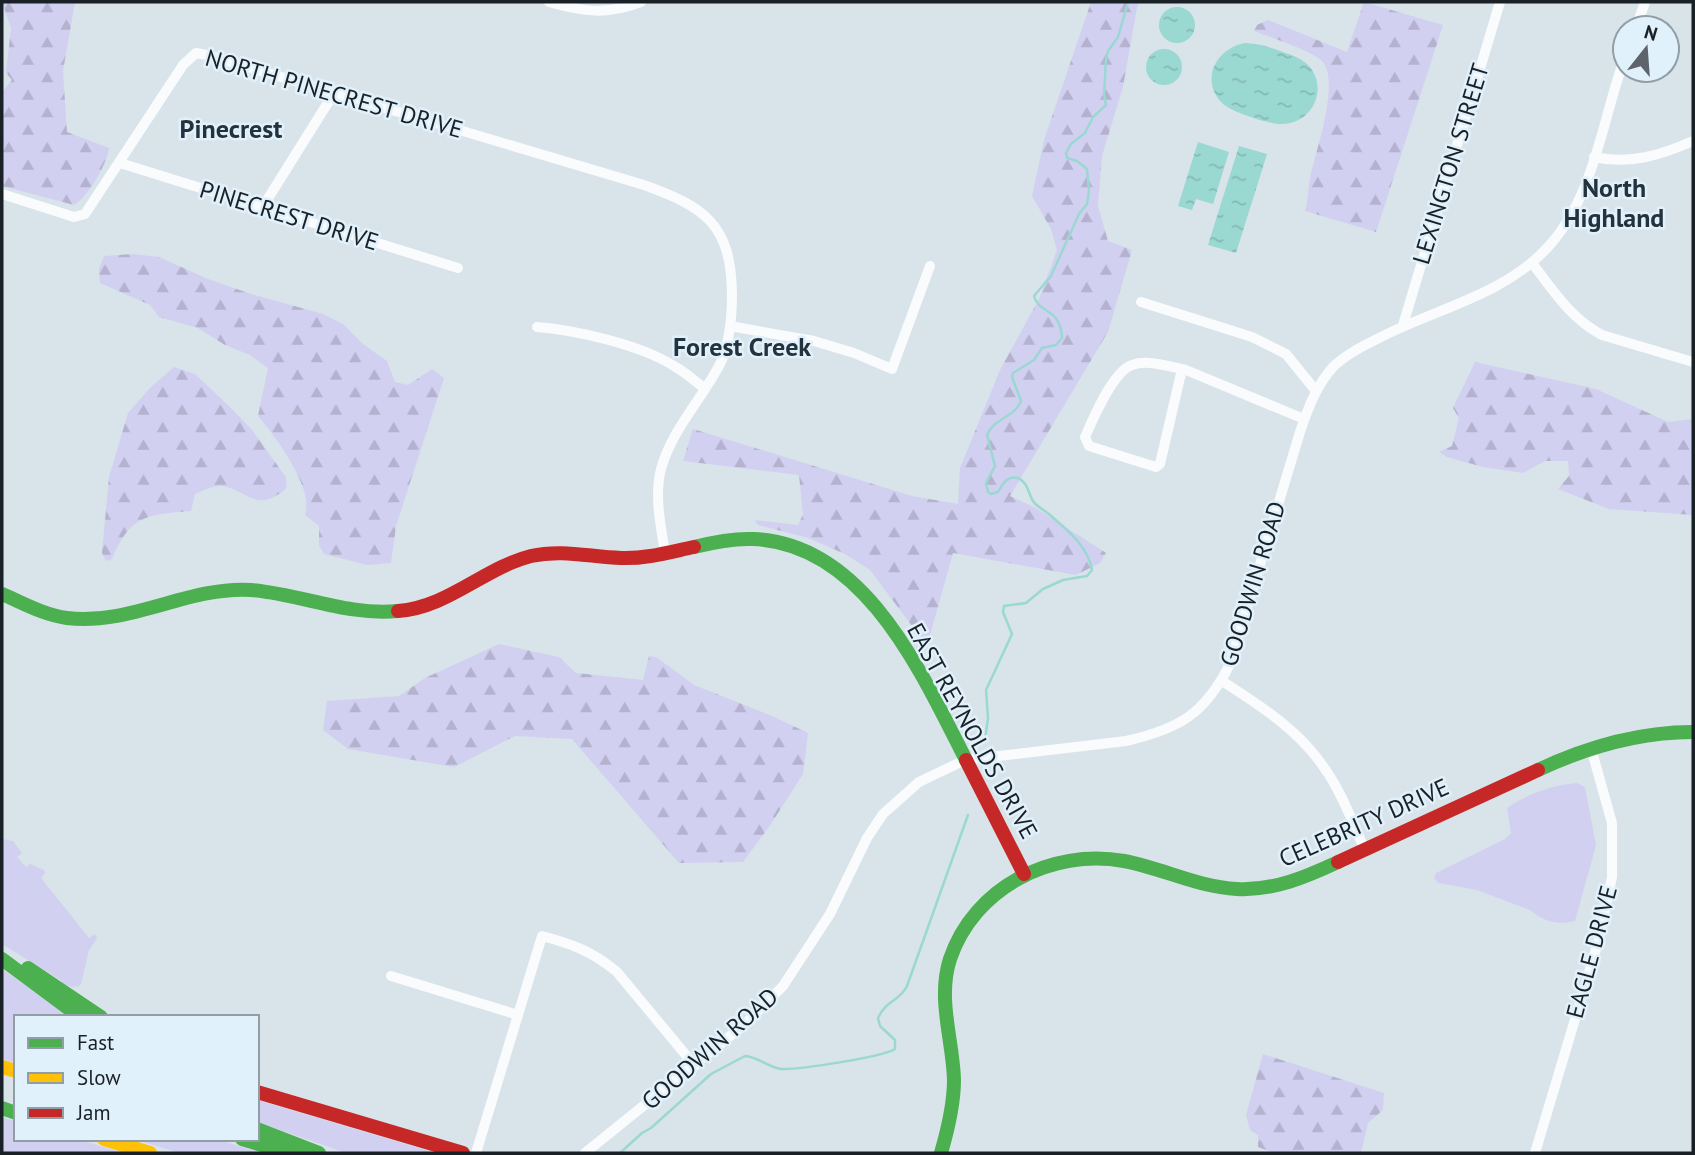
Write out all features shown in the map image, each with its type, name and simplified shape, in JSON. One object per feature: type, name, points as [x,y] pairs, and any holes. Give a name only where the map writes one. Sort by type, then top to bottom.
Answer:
[{"type":"main road","name":"EAST REYNOLDS DRIVE","points":[[2,594],[36,609],[66,618],[95,619],[199,593],[232,589],[268,593],[339,609],[371,613],[405,611],[428,604],[512,564],[545,552],[631,558],[665,554],[725,541],[753,539],[779,543],[808,553],[839,571],[865,593],[908,652],[1024,874]]},
{"type":"main road","name":"CELEBRITY DRIVE","points":[[941,1153],[950,1120],[954,1087],[943,1003],[951,956],[966,927],[988,900],[1024,874],[1066,860],[1094,858],[1124,861],[1204,885],[1237,889],[1267,888],[1306,877],[1568,756],[1643,735],[1693,732]]},
{"type":"main road","points":[[2,957],[77,1015]]},
{"type":"main road","points":[[2,957],[27,967],[98,1015]]},
{"type":"main road","points":[[259,1093],[463,1153]]},
{"type":"main road","points":[[259,1130],[318,1153]]},
{"type":"main road","points":[[111,1141],[150,1153]]},
{"type":"main road","points":[[249,1141],[289,1153]]},
{"type":"street","points":[[549,2],[581,11],[620,10],[641,2]]},
{"type":"street","name":"LEXINGTON STREET","points":[[1403,325],[1500,2]]},
{"type":"street","name":"NORTH PINECREST DRIVE","points":[[2,194],[81,217],[89,211],[183,65],[196,53],[674,196],[699,210],[712,224],[726,245],[732,276],[730,326],[722,360],[676,434],[661,469],[658,493],[665,554]]},
{"type":"street","name":"GOODWIN ROAD","points":[[585,1153],[745,1024],[783,986],[826,923],[867,838],[883,814],[919,782],[965,760],[1126,741],[1147,736],[1186,720],[1204,706],[1222,681],[1237,647],[1304,419],[1316,391],[1336,364],[1354,351],[1403,325],[1500,284],[1532,263],[1566,225],[1578,201],[1617,84]]},
{"type":"street","points":[[262,208],[334,93]]},
{"type":"street","points":[[1594,157],[1608,160],[1650,157],[1693,141]]},
{"type":"street","name":"PINECREST DRIVE","points":[[120,163],[458,268]]},
{"type":"street","points":[[1532,263],[1572,314],[1590,328],[1602,335],[1693,362]]},
{"type":"street","points":[[730,326],[814,341],[854,353],[892,369],[930,265]]},
{"type":"street","points":[[1141,302],[1252,337],[1286,354],[1316,391]]},
{"type":"street","points":[[537,327],[576,333],[640,351],[673,365],[705,389]]},
{"type":"street","points":[[1182,369],[1160,464],[1156,467],[1089,446],[1085,437],[1090,425],[1122,370],[1143,363],[1182,369],[1304,419]]},
{"type":"street","points":[[1222,681],[1293,730],[1313,752],[1329,775],[1365,850]]},
{"type":"street","name":"EAGLE DRIVE","points":[[1535,1153],[1599,939],[1612,877],[1612,822],[1591,748]]},
{"type":"street","points":[[476,1153],[542,936],[586,949],[617,972],[695,1066]]},
{"type":"street","points":[[391,976],[518,1015]]},
{"type":"green space","points":[[2,2],[75,2],[63,71],[67,132],[109,148],[105,163],[96,179],[74,205],[2,186],[2,92],[12,80],[6,73],[11,28]]},
{"type":"green space","points":[[1091,2],[1138,2],[1123,87],[1102,156],[1098,206],[1108,241],[1132,250],[1108,332],[1010,496],[1036,508],[1106,553],[1100,563],[1076,575],[953,553],[927,646],[870,570],[845,554],[808,538],[758,525],[755,520],[798,525],[803,514],[799,475],[683,461],[693,429],[912,496],[958,504],[960,468],[1000,370],[1039,299],[1057,250],[1051,229],[1032,196],[1044,140]]},
{"type":"green space","points":[[1364,2],[1443,25],[1376,232],[1305,211],[1328,102],[1328,72],[1323,62],[1311,53],[1254,31],[1257,25],[1268,20],[1347,52]]},
{"type":"green space","points":[[133,254],[159,257],[208,279],[251,294],[323,314],[343,324],[363,344],[387,361],[395,382],[408,385],[432,369],[444,378],[396,526],[391,563],[367,565],[324,554],[319,545],[319,526],[305,515],[307,504],[304,491],[292,463],[258,416],[268,368],[250,355],[225,345],[198,328],[159,317],[150,305],[100,283],[99,269],[104,256]]},
{"type":"green space","points":[[1475,362],[1596,389],[1668,422],[1693,419],[1693,515],[1609,509],[1558,489],[1569,476],[1568,461],[1545,461],[1523,473],[1483,467],[1447,457],[1439,452],[1452,446],[1459,418],[1453,408]]},
{"type":"green space","points":[[174,367],[195,374],[253,431],[285,476],[286,487],[270,499],[262,500],[221,486],[204,490],[195,494],[191,511],[152,516],[134,525],[126,533],[112,559],[106,561],[102,553],[109,477],[128,413],[150,388]]},
{"type":"green space","points":[[499,644],[559,657],[576,673],[643,680],[649,656],[656,657],[694,685],[808,733],[803,774],[743,862],[679,863],[572,739],[515,736],[454,767],[348,749],[323,730],[327,701],[399,696],[425,678]]},
{"type":"green space","points":[[1577,783],[1585,787],[1596,845],[1575,921],[1551,922],[1530,910],[1477,890],[1438,883],[1434,878],[1436,873],[1505,839],[1511,833],[1507,808],[1540,791]]},
{"type":"green space","points":[[2,839],[13,841],[22,853],[17,857],[26,867],[30,864],[44,870],[41,878],[89,938],[95,934],[97,938],[89,950],[78,987],[61,984],[62,981],[2,944]]},
{"type":"green space","points":[[2,969],[67,1015],[14,1015],[14,1062],[2,1059]]},
{"type":"green space","points":[[1263,1054],[1384,1093],[1383,1110],[1368,1123],[1361,1153],[1273,1153],[1258,1147],[1258,1135],[1250,1130],[1246,1115]]},
{"type":"green space","points":[[259,1101],[436,1153],[346,1153],[259,1123]]},
{"type":"green space","points":[[2,1117],[14,1120],[14,1141],[84,1141],[123,1153],[2,1153]]},
{"type":"green space","points":[[140,1141],[223,1141],[262,1153],[180,1153]]},
{"type":"water","points":[[1177,7],[1189,13],[1195,25],[1189,37],[1177,43],[1165,37],[1159,25],[1165,13]]},
{"type":"water","points":[[1245,43],[1277,50],[1307,64],[1314,74],[1317,96],[1313,107],[1305,115],[1282,124],[1241,114],[1222,103],[1212,84],[1214,66],[1226,51]]},
{"type":"water","points":[[1164,49],[1176,55],[1182,67],[1176,79],[1164,85],[1152,79],[1146,67],[1152,55]]},
{"type":"water","points":[[1198,142],[1229,152],[1213,204],[1196,199],[1192,210],[1178,206]]},
{"type":"water","points":[[1239,146],[1267,154],[1236,253],[1208,245]]},
{"type":"waterway","points":[[985,740],[988,718],[986,690],[1012,634],[1003,612],[1004,606],[1026,603],[1043,589],[1063,580],[1087,576],[1092,570],[1086,553],[1076,539],[1034,503],[1021,480],[1011,478],[998,492],[988,492],[986,483],[995,466],[987,435],[990,429],[1014,411],[1021,401],[1013,373],[1034,360],[1042,348],[1056,345],[1062,338],[1054,316],[1040,306],[1034,296],[1051,276],[1079,214],[1087,204],[1087,169],[1077,161],[1067,158],[1066,153],[1071,144],[1085,133],[1093,117],[1106,105],[1106,59],[1118,37],[1128,2]]},
{"type":"waterway","points":[[620,1153],[711,1074],[745,1056],[776,1068],[790,1069],[858,1059],[895,1049],[895,1040],[880,1026],[878,1018],[907,986],[968,815]]},
{"type":"traffic: fast","points":[[694,547],[753,539],[793,546],[827,563],[858,588],[885,619],[909,653],[966,760]]},
{"type":"traffic: fast","points":[[2,594],[58,616],[90,619],[136,612],[228,590],[270,592],[342,608],[398,611]]},
{"type":"traffic: fast","points":[[1538,770],[1613,742],[1652,735],[1693,732]]},
{"type":"traffic: fast","points":[[941,1153],[954,1089],[945,1004],[946,974],[961,934],[977,912],[996,893],[1019,878],[1069,861],[1124,861],[1208,885],[1237,889],[1276,885],[1301,878],[1338,862]]},
{"type":"traffic: fast","points":[[2,959],[77,1015]]},
{"type":"traffic: fast","points":[[28,968],[98,1015]]},
{"type":"traffic: fast","points":[[2,1108],[14,1112]]},
{"type":"traffic: fast","points":[[259,1130],[319,1153]]},
{"type":"traffic: fast","points":[[249,1141],[289,1153]]},
{"type":"traffic: slow","points":[[2,1067],[14,1070]]},
{"type":"traffic: slow","points":[[111,1141],[150,1153]]},
{"type":"traffic: jam","points":[[398,611],[433,603],[497,569],[531,556],[565,553],[630,558],[694,547]]},
{"type":"traffic: jam","points":[[966,760],[1024,874]]},
{"type":"traffic: jam","points":[[1338,862],[1538,770]]},
{"type":"traffic: jam","points":[[259,1093],[463,1153]]},
{"type":"district","name":"Pinecrest","points":[[231,129]]},
{"type":"district","name":"North Highland","points":[[1614,203]]},
{"type":"district","name":"Forest Creek","points":[[742,347]]}]
